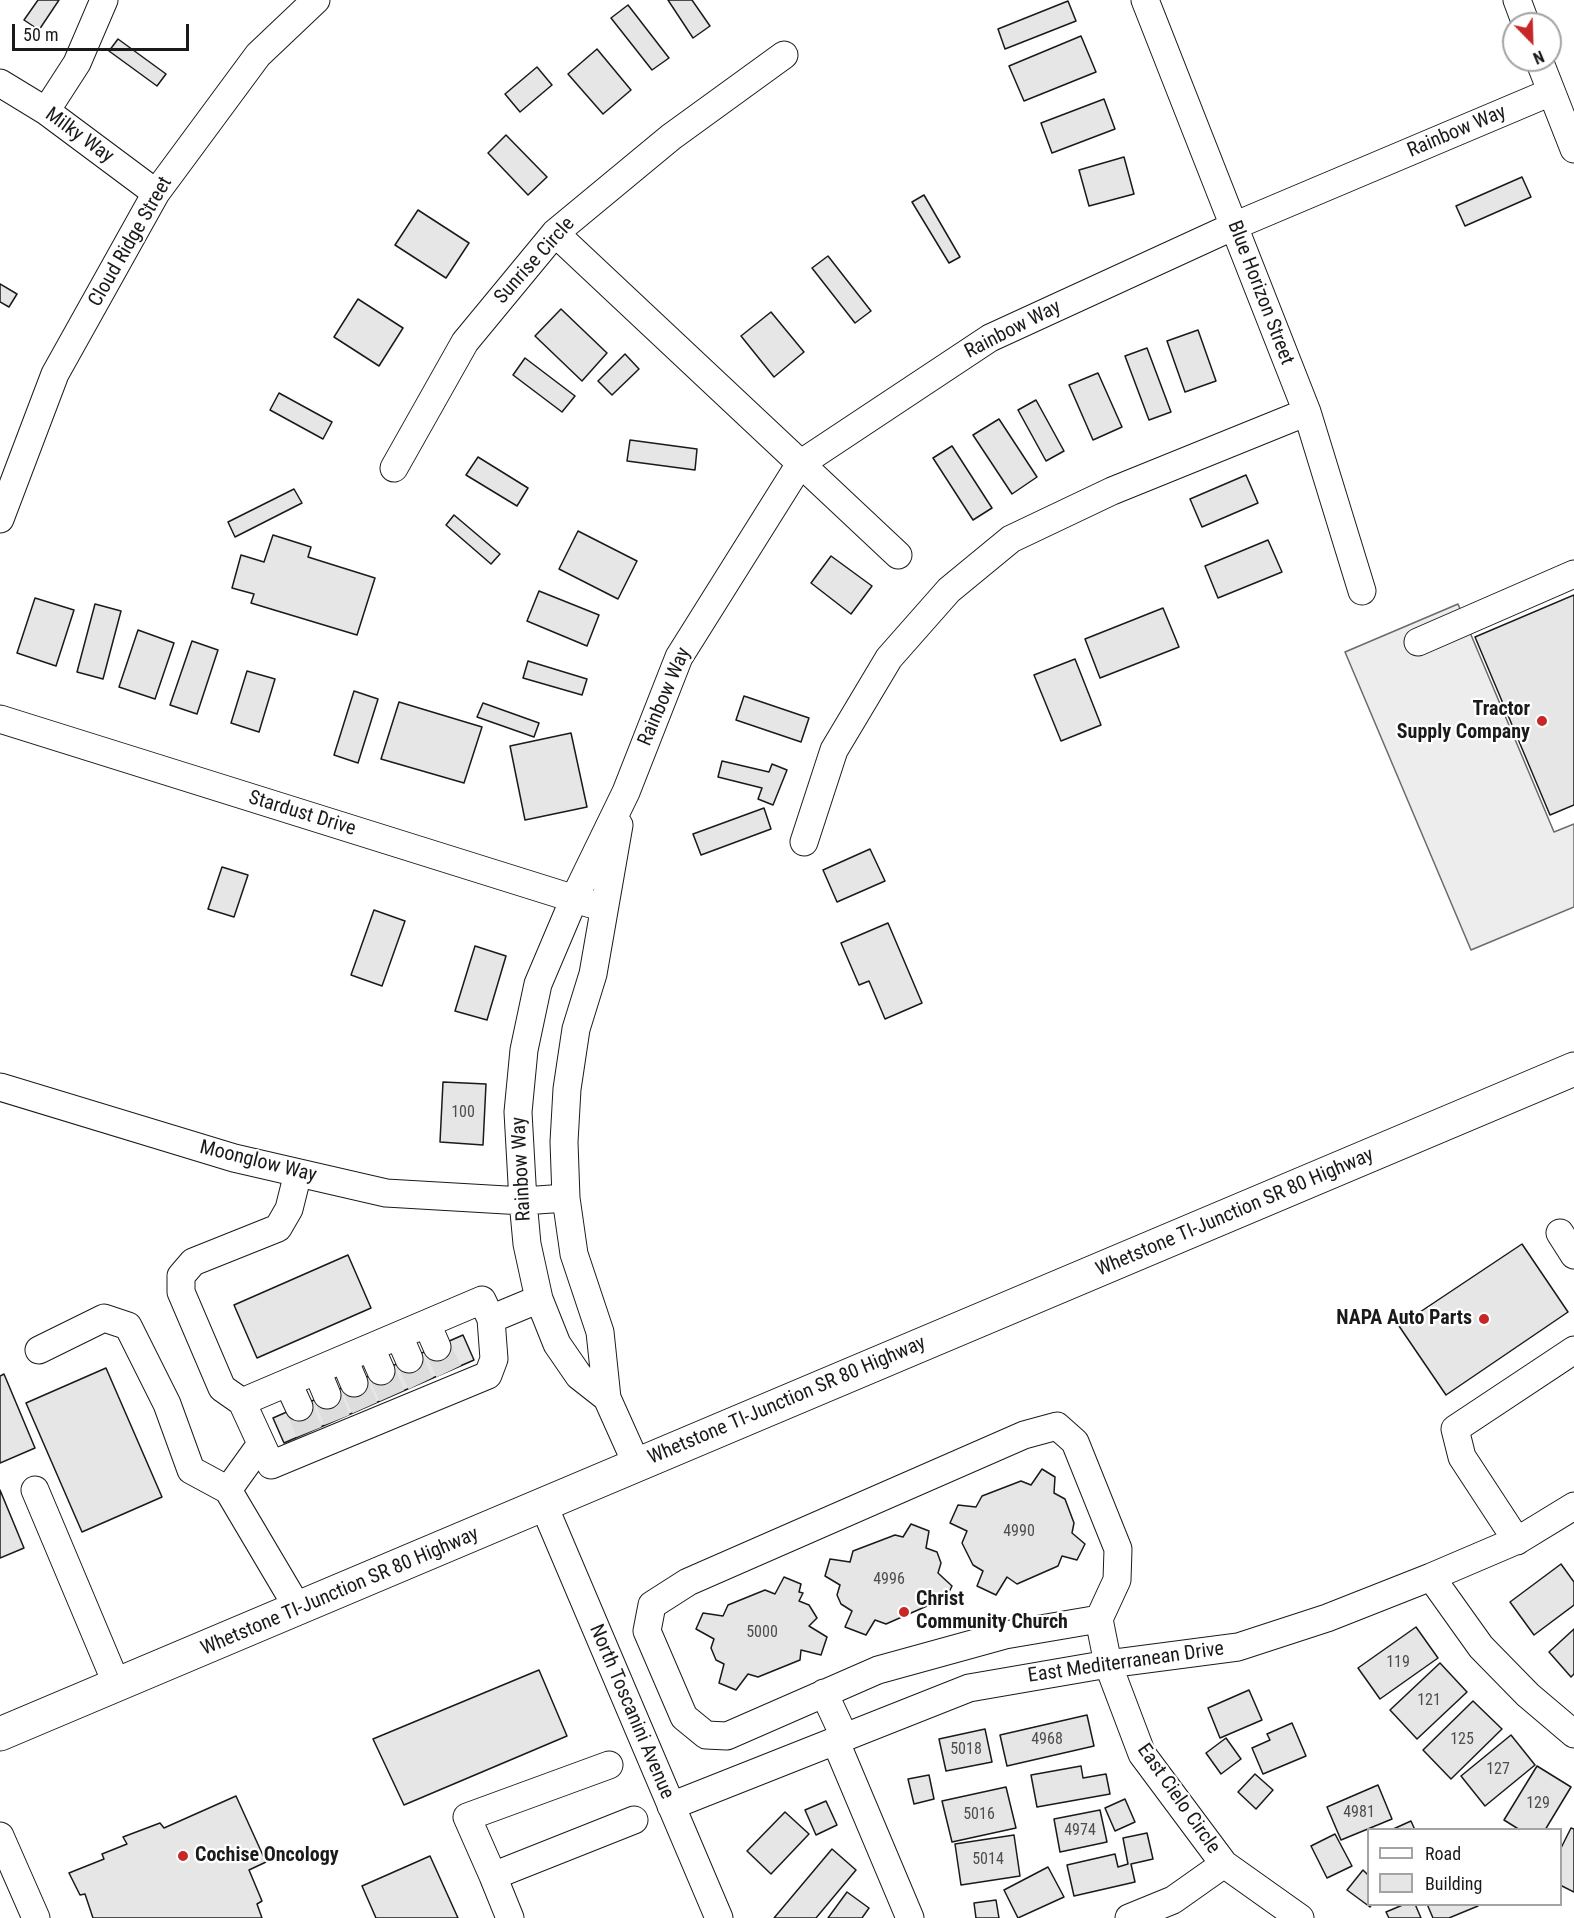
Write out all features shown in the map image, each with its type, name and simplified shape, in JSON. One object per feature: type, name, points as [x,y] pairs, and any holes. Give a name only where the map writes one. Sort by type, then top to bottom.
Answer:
[{"type":"highway","name":"Whetstone TI-Junction SR 80 Highway","points":[[0,1734],[299,1610],[1574,1069]]},
{"type":"street","points":[[46,111],[77,63],[104,0]]},
{"type":"street","name":"Cloud Ridge Street","points":[[0,519],[55,374],[156,193],[258,55],[316,0]]},
{"type":"street","name":"Blue Horizon Street","points":[[1145,0],[1306,412],[1362,591]]},
{"type":"street","name":"Sunrise Circle","points":[[394,468],[465,342],[555,233],[671,137],[784,56]]},
{"type":"street","points":[[1544,72],[1574,149]]},
{"type":"street","name":"Milky Way","points":[[0,83],[46,111],[156,193]]},
{"type":"street","name":"Rainbow Way","points":[[608,1398],[579,1376],[558,1344],[539,1299],[527,1244],[523,1201],[518,1112],[524,1050],[538,984],[574,899],[626,792],[679,657],[800,464],[990,338],[1234,226],[1551,92]]},
{"type":"street","points":[[555,233],[898,555]]},
{"type":"street","points":[[804,842],[834,750],[889,658],[949,590],[1011,539],[1112,491],[1306,412]]},
{"type":"street","points":[[1418,642],[1574,574]]},
{"type":"street","name":"Stardust Drive","points":[[0,719],[604,909]]},
{"type":"street","name":"Rainbow Way","points":[[626,792],[592,974],[576,1029],[567,1089],[564,1142],[566,1198],[574,1254],[600,1332],[608,1398],[637,1465]]},
{"type":"street","name":"Moonglow Way","points":[[0,1087],[234,1158],[386,1193],[523,1201],[566,1198]]},
{"type":"street","points":[[242,1402],[293,1395],[322,1383],[432,1335],[482,1300],[491,1319],[494,1359],[488,1375],[452,1380],[312,1439],[271,1465],[242,1402],[222,1388],[181,1292],[181,1276],[193,1262],[278,1228],[289,1209],[298,1173]]},
{"type":"street","points":[[491,1319],[539,1299]]},
{"type":"street","points":[[39,1350],[104,1318],[128,1326],[167,1404],[192,1470],[228,1490],[299,1610]]},
{"type":"street","points":[[1517,1541],[1462,1456],[1455,1429],[1574,1350]]},
{"type":"street","points":[[1057,1426],[1075,1442],[1118,1549],[1117,1580],[1099,1619],[1005,1635],[878,1670],[727,1736],[706,1735],[684,1718],[647,1631],[652,1605],[688,1582],[1024,1435],[1057,1426]]},
{"type":"street","points":[[228,1490],[261,1444]]},
{"type":"street","points":[[35,1490],[117,1685]]},
{"type":"street","name":"North Toscanini Avenue","points":[[544,1506],[719,1918]]},
{"type":"street","name":"East Mediterranean Drive","points":[[671,1806],[969,1688],[1108,1664],[1238,1647],[1327,1618],[1517,1541],[1574,1506]]},
{"type":"street","points":[[1431,1577],[1481,1647],[1528,1695],[1574,1734]]},
{"type":"street","name":"East Cielo Circle","points":[[1099,1619],[1108,1664],[1142,1754],[1224,1863],[1173,1900],[1129,1918]]},
{"type":"street","points":[[824,1693],[910,1918]]},
{"type":"street","points":[[510,1918],[467,1817],[609,1765]]},
{"type":"street","points":[[493,1876],[634,1820]]},
{"type":"street","points":[[0,1836],[36,1918]]},
{"type":"street","points":[[1224,1863],[1300,1918]]},
{"type":"shaded area","points":[[1458,604],[1554,832],[1574,824],[1574,907],[1471,950],[1345,652]]},
{"type":"building","points":[[38,0],[59,0],[39,30],[24,20]]},
{"type":"building","points":[[668,0],[692,0],[710,26],[693,38]]},
{"type":"building","points":[[1068,1],[1076,21],[1005,49],[998,29]]},
{"type":"building","points":[[628,5],[669,58],[652,70],[611,18]]},
{"type":"building","points":[[1081,36],[1096,72],[1024,101],[1009,66]]},
{"type":"building","points":[[118,39],[166,74],[157,86],[109,51]]},
{"type":"building","points":[[597,49],[631,90],[603,114],[568,74]]},
{"type":"building","points":[[537,67],[552,85],[520,112],[505,94]]},
{"type":"building","points":[[1104,99],[1115,129],[1052,153],[1041,123]]},
{"type":"building","points":[[506,135],[547,177],[528,195],[488,153]]},
{"type":"building","points":[[1124,157],[1134,194],[1089,206],[1079,170]]},
{"type":"building","points":[[1522,177],[1531,197],[1465,226],[1456,206]]},
{"type":"building","points":[[924,195],[960,257],[949,263],[912,202]]},
{"type":"building","points":[[418,210],[469,243],[446,278],[395,245]]},
{"type":"building","points":[[828,256],[871,311],[855,323],[812,268]]},
{"type":"building","points":[[0,284],[17,294],[9,307],[0,302]]},
{"type":"building","points":[[358,299],[403,328],[379,366],[334,337]]},
{"type":"building","points":[[561,309],[607,353],[582,381],[535,336]]},
{"type":"building","points":[[771,312],[804,352],[774,377],[741,336]]},
{"type":"building","points":[[1198,330],[1216,381],[1185,392],[1167,341]]},
{"type":"building","points":[[1147,348],[1171,412],[1149,420],[1125,356]]},
{"type":"building","points":[[625,354],[639,369],[612,395],[598,381]]},
{"type":"building","points":[[525,358],[575,396],[562,412],[513,375]]},
{"type":"building","points":[[1098,373],[1122,427],[1093,440],[1069,385]]},
{"type":"building","points":[[279,393],[332,422],[323,439],[270,410]]},
{"type":"building","points":[[1036,400],[1064,451],[1046,461],[1018,410]]},
{"type":"building","points":[[999,419],[1037,477],[1012,494],[973,435]]},
{"type":"building","points":[[630,440],[697,449],[695,470],[627,461]]},
{"type":"building","points":[[952,446],[992,508],[973,520],[933,458]]},
{"type":"building","points":[[478,457],[528,488],[517,506],[466,475]]},
{"type":"building","points":[[1246,475],[1258,503],[1202,527],[1190,499]]},
{"type":"building","points":[[294,489],[302,503],[235,537],[228,522]]},
{"type":"building","points":[[454,515],[500,554],[491,564],[446,525]]},
{"type":"building","points":[[578,531],[637,561],[618,599],[559,569]]},
{"type":"building","points":[[273,535],[311,547],[308,557],[375,578],[357,635],[251,603],[254,594],[232,588],[241,555],[264,562]]},
{"type":"building","points":[[1268,540],[1282,572],[1218,598],[1205,566]]},
{"type":"building","points":[[831,556],[872,586],[851,614],[811,583]]},
{"type":"building","points":[[539,591],[599,615],[587,646],[527,621]]},
{"type":"building","name":"Tractor Supply Company","points":[[1574,595],[1574,805],[1550,815],[1475,637]]},
{"type":"building","points":[[35,598],[74,610],[56,666],[17,653]]},
{"type":"building","points":[[95,604],[121,611],[103,679],[77,672]]},
{"type":"building","points":[[1163,608],[1179,647],[1100,678],[1085,639]]},
{"type":"building","points":[[138,630],[174,643],[155,699],[119,687]]},
{"type":"building","points":[[192,641],[218,650],[197,714],[170,705]]},
{"type":"building","points":[[1075,659],[1101,725],[1061,741],[1034,675]]},
{"type":"building","points":[[528,661],[587,679],[582,695],[523,678]]},
{"type":"building","points":[[247,671],[275,679],[259,732],[231,723]]},
{"type":"building","points":[[354,691],[378,699],[358,763],[334,755]]},
{"type":"building","points":[[744,696],[809,718],[801,742],[736,720]]},
{"type":"building","points":[[399,702],[482,727],[464,783],[381,759]]},
{"type":"building","points":[[483,703],[539,723],[534,737],[477,717]]},
{"type":"building","points":[[571,733],[587,807],[525,820],[510,746]]},
{"type":"building","points":[[722,761],[769,772],[772,764],[787,770],[773,805],[758,799],[762,788],[718,777]]},
{"type":"building","points":[[764,808],[771,829],[701,855],[693,834]]},
{"type":"building","points":[[870,849],[885,881],[837,902],[823,870]]},
{"type":"building","points":[[222,867],[248,875],[234,917],[208,909]]},
{"type":"building","points":[[374,910],[405,921],[382,986],[351,975]]},
{"type":"building","points":[[888,923],[922,1003],[885,1019],[869,981],[859,985],[841,943]]},
{"type":"building","points":[[475,946],[506,956],[487,1020],[455,1011]]},
{"type":"building","points":[[443,1082],[486,1084],[483,1145],[440,1142]]},
{"type":"building","name":"NAPA Auto Parts","points":[[1522,1244],[1568,1312],[1446,1395],[1399,1326]]},
{"type":"building","points":[[348,1255],[371,1308],[257,1358],[234,1305]]},
{"type":"building","points":[[463,1335],[474,1360],[284,1443],[273,1418]]},
{"type":"building","points":[[106,1368],[162,1497],[82,1532],[26,1403]]},
{"type":"building","points":[[4,1374],[35,1448],[0,1463],[0,1376]]},
{"type":"building","points":[[1042,1469],[1055,1477],[1054,1493],[1065,1499],[1074,1523],[1072,1533],[1085,1544],[1077,1560],[1062,1556],[1058,1566],[1017,1584],[1007,1577],[996,1595],[977,1586],[983,1571],[973,1565],[962,1543],[967,1531],[950,1523],[958,1505],[976,1507],[982,1496],[1021,1481],[1031,1485]]},
{"type":"building","points":[[0,1490],[24,1548],[0,1558]]},
{"type":"building","points":[[911,1524],[929,1531],[926,1548],[937,1552],[941,1563],[938,1573],[952,1586],[945,1600],[928,1597],[927,1606],[886,1624],[875,1620],[866,1635],[845,1627],[852,1611],[841,1604],[837,1595],[840,1585],[825,1576],[830,1559],[850,1562],[853,1551],[895,1535],[903,1537]]},
{"type":"building","points":[[1561,1564],[1574,1582],[1574,1605],[1534,1635],[1510,1602]]},
{"type":"building","points":[[784,1577],[801,1584],[799,1592],[803,1593],[799,1601],[809,1605],[817,1618],[809,1626],[827,1637],[821,1655],[801,1650],[800,1660],[758,1677],[748,1674],[736,1690],[719,1683],[724,1664],[716,1660],[711,1648],[714,1639],[696,1629],[703,1613],[723,1616],[728,1605],[765,1590],[775,1594]]},
{"type":"building","points":[[1416,1627],[1438,1658],[1380,1699],[1358,1668]]},
{"type":"building","points":[[1574,1629],[1574,1674],[1571,1677],[1549,1652]]},
{"type":"building","points":[[1440,1663],[1467,1692],[1417,1739],[1390,1710]]},
{"type":"building","points":[[539,1670],[567,1736],[404,1805],[373,1739]]},
{"type":"building","points":[[1249,1690],[1262,1720],[1220,1738],[1208,1708]]},
{"type":"building","points":[[1473,1701],[1502,1729],[1451,1779],[1423,1750]]},
{"type":"building","points":[[1087,1715],[1094,1746],[1007,1766],[1000,1735]]},
{"type":"building","points":[[1292,1723],[1306,1756],[1263,1774],[1252,1748],[1270,1740],[1267,1734]]},
{"type":"building","points":[[985,1729],[992,1762],[946,1771],[939,1739]]},
{"type":"building","points":[[1511,1735],[1535,1765],[1485,1806],[1461,1776]]},
{"type":"building","points":[[1226,1738],[1241,1759],[1221,1774],[1206,1753]]},
{"type":"building","points":[[1081,1766],[1083,1778],[1106,1774],[1110,1794],[1037,1807],[1031,1775]]},
{"type":"building","points":[[1537,1766],[1571,1787],[1546,1828],[1517,1828],[1504,1820]]},
{"type":"building","points":[[1255,1774],[1273,1790],[1256,1809],[1238,1792]]},
{"type":"building","points":[[929,1775],[934,1799],[914,1804],[908,1779]]},
{"type":"building","points":[[1378,1785],[1392,1819],[1341,1840],[1327,1807]]},
{"type":"building","points":[[1006,1787],[1016,1828],[952,1842],[942,1801]]},
{"type":"building","name":"Cochise Oncology","points":[[236,1796],[266,1862],[249,1870],[262,1901],[257,1904],[262,1918],[93,1918],[85,1894],[80,1895],[69,1873],[104,1859],[102,1854],[127,1844],[123,1837],[160,1823],[164,1828]]},
{"type":"building","points":[[1125,1799],[1135,1822],[1115,1831],[1105,1808]]},
{"type":"building","points":[[826,1801],[837,1825],[816,1835],[805,1810]]},
{"type":"building","points":[[1100,1810],[1107,1842],[1060,1852],[1054,1819]]},
{"type":"building","points":[[785,1812],[809,1834],[771,1874],[747,1851]]},
{"type":"building","points":[[1411,1821],[1414,1828],[1395,1828]]},
{"type":"building","points":[[1571,1828],[1574,1829],[1574,1892],[1562,1886],[1562,1846]]},
{"type":"building","points":[[1147,1833],[1153,1859],[1131,1864],[1135,1882],[1074,1896],[1067,1865],[1115,1854],[1118,1867],[1128,1864],[1123,1838]]},
{"type":"building","points":[[1335,1834],[1352,1866],[1327,1878],[1311,1846]]},
{"type":"building","points":[[1014,1835],[1020,1876],[961,1885],[955,1844]]},
{"type":"building","points":[[832,1849],[856,1870],[816,1918],[774,1918]]},
{"type":"building","points":[[430,1856],[458,1918],[376,1918],[362,1886]]},
{"type":"building","points":[[1048,1867],[1064,1897],[1018,1918],[1004,1890]]},
{"type":"building","points":[[1363,1870],[1367,1874],[1367,1905],[1347,1890]]},
{"type":"building","points":[[847,1892],[869,1908],[862,1918],[828,1918]]},
{"type":"building","points":[[996,1900],[999,1918],[976,1918],[974,1903]]},
{"type":"building","points":[[1400,1906],[1416,1906],[1421,1918],[1389,1918],[1386,1912]]},
{"type":"building","points":[[1428,1906],[1478,1906],[1449,1918],[1433,1918]]},
{"type":"tunnel","points":[[437,1347],[449,1372]]},
{"type":"tunnel","points":[[409,1359],[421,1384]]},
{"type":"tunnel","points":[[381,1371],[392,1396]]},
{"type":"tunnel","points":[[354,1383],[365,1408]]},
{"type":"tunnel","points":[[327,1395],[337,1420]]},
{"type":"tunnel","points":[[299,1407],[309,1432]]},
{"type":"place","name":"Tractor Supply Company","points":[[1542,721]]},
{"type":"place","name":"NAPA Auto Parts","points":[[1484,1319]]},
{"type":"place","name":"Christ Community Church","points":[[904,1612]]},
{"type":"place","name":"Cochise Oncology","points":[[183,1856]]}]
